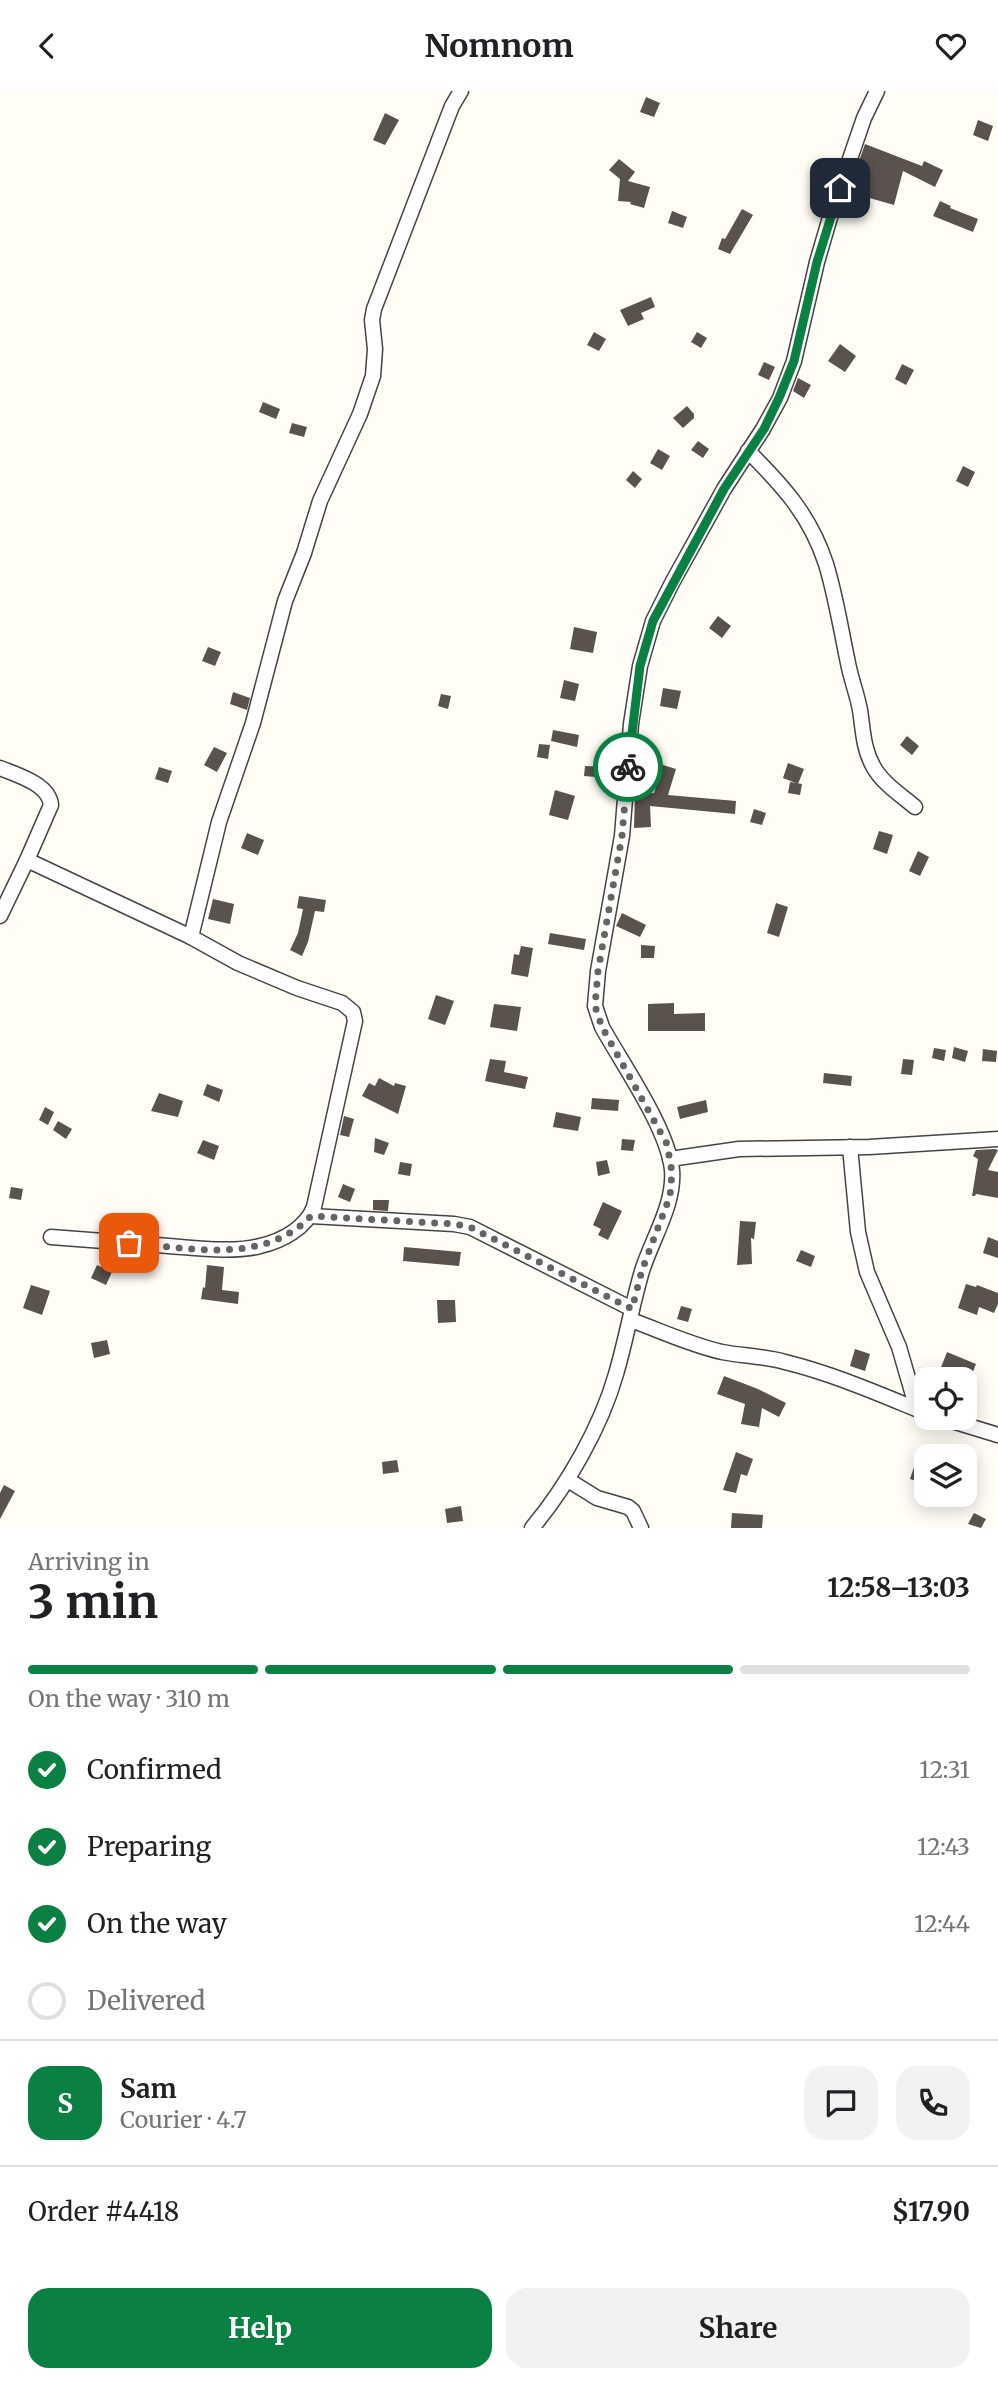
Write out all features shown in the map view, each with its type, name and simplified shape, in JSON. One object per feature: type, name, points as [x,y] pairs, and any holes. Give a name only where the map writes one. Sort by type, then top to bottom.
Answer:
[{"type":"street","points":[[191,937],[219,822],[253,723],[285,601],[320,501],[355,426],[373,376],[374,309],[452,106],[461,91]]},
{"type":"street","points":[[533,1528],[568,1480],[597,1423],[615,1378],[642,1270],[670,1196],[672,1172],[667,1144],[602,1027],[595,1006],[598,971],[622,836],[631,724],[640,666],[653,621],[672,583],[724,489],[764,429],[794,361],[817,262],[864,118],[877,91]]},
{"type":"street","points":[[748,451],[789,493],[808,523],[825,562],[839,610],[848,664],[860,708],[864,745],[873,768],[915,807]]},
{"type":"street","points":[[0,768],[38,786],[50,799],[47,814],[0,916]]},
{"type":"street","points":[[27,860],[191,937],[238,963],[297,988],[342,1003],[353,1012],[355,1021],[318,1190],[311,1216],[302,1226],[284,1238],[259,1247],[208,1249],[51,1237]]},
{"type":"street","points":[[670,1159],[739,1149],[850,1147],[998,1139]]},
{"type":"street","points":[[850,1147],[858,1232],[867,1272],[899,1347],[914,1391]]},
{"type":"street","points":[[311,1216],[470,1227],[632,1314],[700,1346],[760,1356],[823,1373],[914,1408]]},
{"type":"street","points":[[977,1429],[998,1435]]},
{"type":"street","points":[[568,1480],[597,1498],[628,1507],[633,1511],[641,1528]]},
{"type":"building","points":[[646,97],[660,103],[654,117],[640,112]]},
{"type":"building","points":[[385,113],[399,120],[385,145],[373,140]]},
{"type":"building","points":[[978,120],[993,126],[988,141],[973,135]]},
{"type":"building","points":[[865,144],[922,166],[924,161],[943,170],[935,187],[903,171],[894,205],[866,197],[850,189]]},
{"type":"building","points":[[619,159],[635,172],[628,181],[650,187],[644,208],[630,204],[631,202],[618,201],[620,179],[609,170]]},
{"type":"building","points":[[940,201],[978,219],[973,232],[933,216]]},
{"type":"building","points":[[742,209],[753,215],[730,254],[718,249],[722,238],[725,239]]},
{"type":"building","points":[[672,211],[687,217],[683,228],[668,223]]},
{"type":"building","points":[[651,297],[655,307],[641,313],[644,319],[628,326],[620,310]]},
{"type":"building","points":[[594,332],[606,339],[599,351],[587,345]]},
{"type":"building","points":[[697,332],[707,338],[701,348],[691,342]]},
{"type":"building","points":[[840,344],[856,356],[845,372],[828,361]]},
{"type":"building","points":[[764,362],[775,367],[769,380],[758,375]]},
{"type":"building","points":[[902,364],[914,370],[906,385],[895,379]]},
{"type":"building","points":[[798,378],[811,385],[804,398],[793,391]]},
{"type":"building","points":[[263,402],[280,409],[276,419],[259,412]]},
{"type":"building","points":[[687,406],[694,418],[683,428],[673,418]]},
{"type":"building","points":[[292,423],[307,427],[304,437],[289,433]]},
{"type":"building","points":[[698,441],[709,449],[703,458],[691,450]]},
{"type":"building","points":[[658,449],[670,456],[662,470],[650,463]]},
{"type":"building","points":[[963,466],[975,472],[968,487],[956,481]]},
{"type":"building","points":[[633,471],[642,479],[635,488],[626,480]]},
{"type":"building","points":[[718,616],[731,626],[722,638],[709,628]]},
{"type":"building","points":[[574,627],[597,632],[593,653],[570,649]]},
{"type":"building","points":[[208,647],[221,652],[215,666],[202,661]]},
{"type":"building","points":[[564,680],[579,684],[575,701],[560,698]]},
{"type":"building","points":[[663,688],[681,691],[677,709],[660,706]]},
{"type":"building","points":[[233,692],[250,698],[247,710],[230,704]]},
{"type":"building","points":[[441,694],[451,696],[448,709],[438,706]]},
{"type":"building","points":[[553,730],[579,735],[577,747],[551,741]]},
{"type":"building","points":[[907,736],[919,746],[912,755],[900,745]]},
{"type":"building","points":[[539,744],[550,745],[548,759],[537,757]]},
{"type":"building","points":[[214,747],[227,753],[217,772],[204,765]]},
{"type":"building","points":[[788,763],[804,769],[798,784],[783,778]]},
{"type":"building","points":[[663,765],[676,769],[668,795],[736,801],[735,814],[650,806],[651,827],[634,828],[635,793],[654,793]]},
{"type":"building","points":[[585,766],[608,767],[608,778],[584,776]]},
{"type":"building","points":[[159,767],[172,771],[168,783],[155,779]]},
{"type":"building","points":[[790,782],[802,784],[800,795],[788,793]]},
{"type":"building","points":[[555,790],[575,796],[568,820],[549,815]]},
{"type":"building","points":[[754,809],[766,813],[762,825],[750,822]]},
{"type":"building","points":[[879,831],[893,835],[887,854],[873,849]]},
{"type":"building","points":[[247,833],[264,840],[258,855],[241,848]]},
{"type":"building","points":[[918,851],[929,857],[920,876],[909,871]]},
{"type":"building","points":[[299,896],[326,900],[324,912],[315,911],[302,956],[290,950],[298,933],[303,909],[297,908]]},
{"type":"building","points":[[213,899],[234,904],[230,924],[208,919]]},
{"type":"building","points":[[776,903],[788,907],[779,937],[767,933]]},
{"type":"building","points":[[622,913],[646,925],[640,937],[616,926]]},
{"type":"building","points":[[550,933],[586,939],[584,950],[548,944]]},
{"type":"building","points":[[641,945],[655,946],[654,958],[641,958]]},
{"type":"building","points":[[521,946],[533,948],[528,977],[511,974],[514,954],[519,955]]},
{"type":"building","points":[[436,995],[454,1001],[445,1025],[428,1019]]},
{"type":"building","points":[[674,1003],[674,1014],[705,1013],[705,1031],[648,1031],[648,1004]]},
{"type":"building","points":[[494,1004],[521,1007],[517,1031],[490,1027]]},
{"type":"building","points":[[954,1047],[968,1051],[965,1062],[952,1058]]},
{"type":"building","points":[[934,1048],[946,1050],[944,1061],[932,1058]]},
{"type":"building","points":[[983,1049],[997,1051],[996,1062],[982,1061]]},
{"type":"building","points":[[490,1059],[506,1061],[504,1072],[528,1077],[525,1089],[485,1081]]},
{"type":"building","points":[[903,1059],[914,1060],[912,1075],[901,1074]]},
{"type":"building","points":[[824,1073],[852,1076],[851,1086],[823,1083]]},
{"type":"building","points":[[379,1078],[394,1086],[395,1083],[406,1086],[398,1114],[362,1096],[369,1083],[375,1086]]},
{"type":"building","points":[[207,1084],[223,1090],[219,1102],[203,1095]]},
{"type":"building","points":[[159,1093],[183,1101],[178,1117],[151,1111]]},
{"type":"building","points":[[592,1098],[619,1100],[618,1111],[591,1109]]},
{"type":"building","points":[[706,1100],[708,1112],[680,1119],[677,1107]]},
{"type":"building","points":[[45,1107],[54,1112],[48,1125],[39,1120]]},
{"type":"building","points":[[556,1112],[581,1117],[578,1131],[553,1127]]},
{"type":"building","points":[[344,1116],[354,1119],[349,1137],[340,1135]]},
{"type":"building","points":[[58,1121],[72,1129],[66,1139],[53,1130]]},
{"type":"building","points":[[375,1138],[389,1143],[384,1155],[374,1152]]},
{"type":"building","points":[[622,1139],[635,1140],[633,1151],[621,1150]]},
{"type":"building","points":[[203,1140],[219,1146],[214,1160],[197,1153]]},
{"type":"building","points":[[976,1150],[998,1150],[988,1170],[998,1172],[998,1198],[976,1194],[972,1196],[978,1159],[973,1156]]},
{"type":"building","points":[[607,1160],[610,1173],[598,1176],[596,1162]]},
{"type":"building","points":[[400,1162],[412,1164],[410,1176],[398,1174]]},
{"type":"building","points":[[343,1184],[355,1189],[350,1202],[338,1197]]},
{"type":"building","points":[[11,1187],[23,1189],[21,1200],[9,1198]]},
{"type":"building","points":[[373,1200],[389,1200],[388,1211],[373,1210]]},
{"type":"building","points":[[603,1202],[622,1211],[608,1240],[598,1235],[601,1229],[593,1225]]},
{"type":"building","points":[[740,1221],[756,1222],[754,1239],[751,1238],[752,1264],[737,1265]]},
{"type":"building","points":[[988,1237],[998,1241],[998,1258],[983,1253]]},
{"type":"building","points":[[404,1247],[461,1252],[459,1266],[403,1261]]},
{"type":"building","points":[[801,1250],[815,1256],[811,1267],[796,1261]]},
{"type":"building","points":[[97,1265],[112,1272],[106,1285],[91,1278]]},
{"type":"building","points":[[207,1265],[224,1267],[222,1290],[239,1292],[238,1304],[201,1299]]},
{"type":"building","points":[[966,1284],[998,1293],[998,1304],[994,1313],[979,1307],[977,1315],[958,1308]]},
{"type":"building","points":[[31,1285],[50,1291],[42,1315],[23,1308]]},
{"type":"building","points":[[437,1300],[455,1300],[456,1322],[438,1323]]},
{"type":"building","points":[[681,1306],[692,1309],[688,1322],[677,1319]]},
{"type":"building","points":[[107,1340],[110,1354],[94,1358],[91,1343]]},
{"type":"building","points":[[855,1349],[870,1354],[865,1371],[850,1366]]},
{"type":"building","points":[[947,1352],[976,1364],[975,1367],[941,1367]]},
{"type":"building","points":[[724,1376],[786,1403],[779,1417],[762,1408],[759,1427],[741,1424],[745,1404],[717,1394]]},
{"type":"building","points":[[736,1452],[753,1459],[747,1476],[741,1474],[736,1493],[723,1490]]},
{"type":"building","points":[[397,1460],[399,1472],[383,1474],[382,1462]]},
{"type":"building","points":[[4,1485],[15,1491],[0,1519],[0,1493]]},
{"type":"building","points":[[461,1506],[463,1521],[447,1523],[445,1509]]},
{"type":"building","points":[[732,1513],[763,1515],[762,1528],[731,1528]]},
{"type":"building","points":[[974,1513],[986,1519],[981,1528],[968,1524]]},
{"type":"way so far","points":[[129,1243],[208,1249],[259,1247],[284,1238],[311,1216],[454,1224],[484,1233],[632,1309],[642,1270],[670,1196],[672,1172],[667,1144],[602,1027],[595,1006],[598,971],[617,873],[628,767]]},
{"type":"route","points":[[628,767],[640,666],[653,621],[724,489],[764,429],[779,398],[801,337],[817,262],[840,188]]}]
